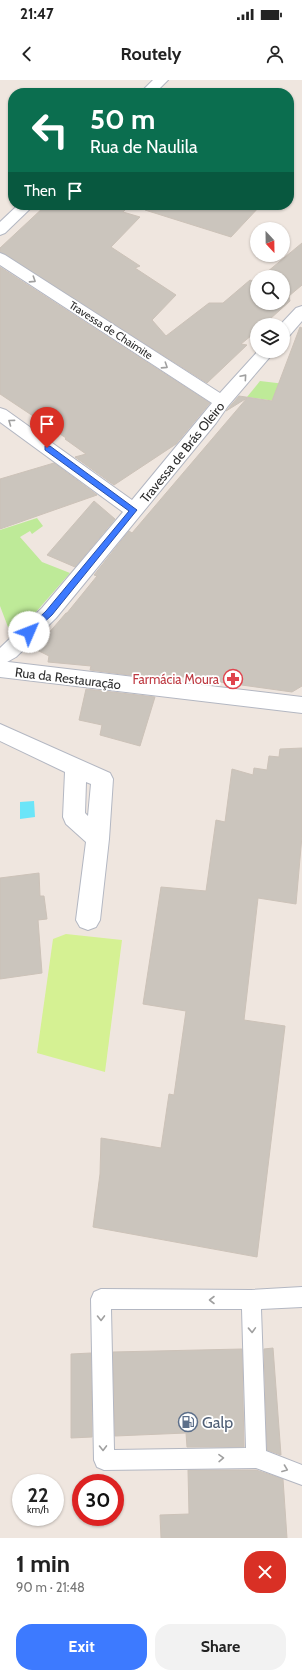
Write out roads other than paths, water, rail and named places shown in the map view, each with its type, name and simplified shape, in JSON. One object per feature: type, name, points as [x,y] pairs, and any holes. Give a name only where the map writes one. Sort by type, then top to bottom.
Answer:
[{"type":"street","points":[[152,88],[161,80]]},
{"type":"street","points":[[0,230],[22,210]]},
{"type":"street","name":"Travessa de Chaimite","points":[[0,258],[222,402]]},
{"type":"street","points":[[290,324],[302,311]]},
{"type":"street","name":"Travessa de Brás Oleiro","points":[[0,658],[10,652],[49,613],[210,419],[222,402],[260,358]]},
{"type":"street","points":[[0,414],[133,510]]},
{"type":"street","name":"Rua da Restauração","points":[[0,669],[302,705]]},
{"type":"street","points":[[0,732],[102,779],[98,839],[88,920]]},
{"type":"lane","points":[[302,1297],[251,1300],[101,1299],[104,1460],[256,1458],[302,1475]]},
{"type":"lane","points":[[251,1300],[256,1458]]},
{"type":"water","points":[[34,801],[35,817],[20,819],[20,802]]},
{"type":"place","name":"Farmácia Moura","points":[[233,679]]},
{"type":"place","name":"Galp","points":[[188,1422]]}]
